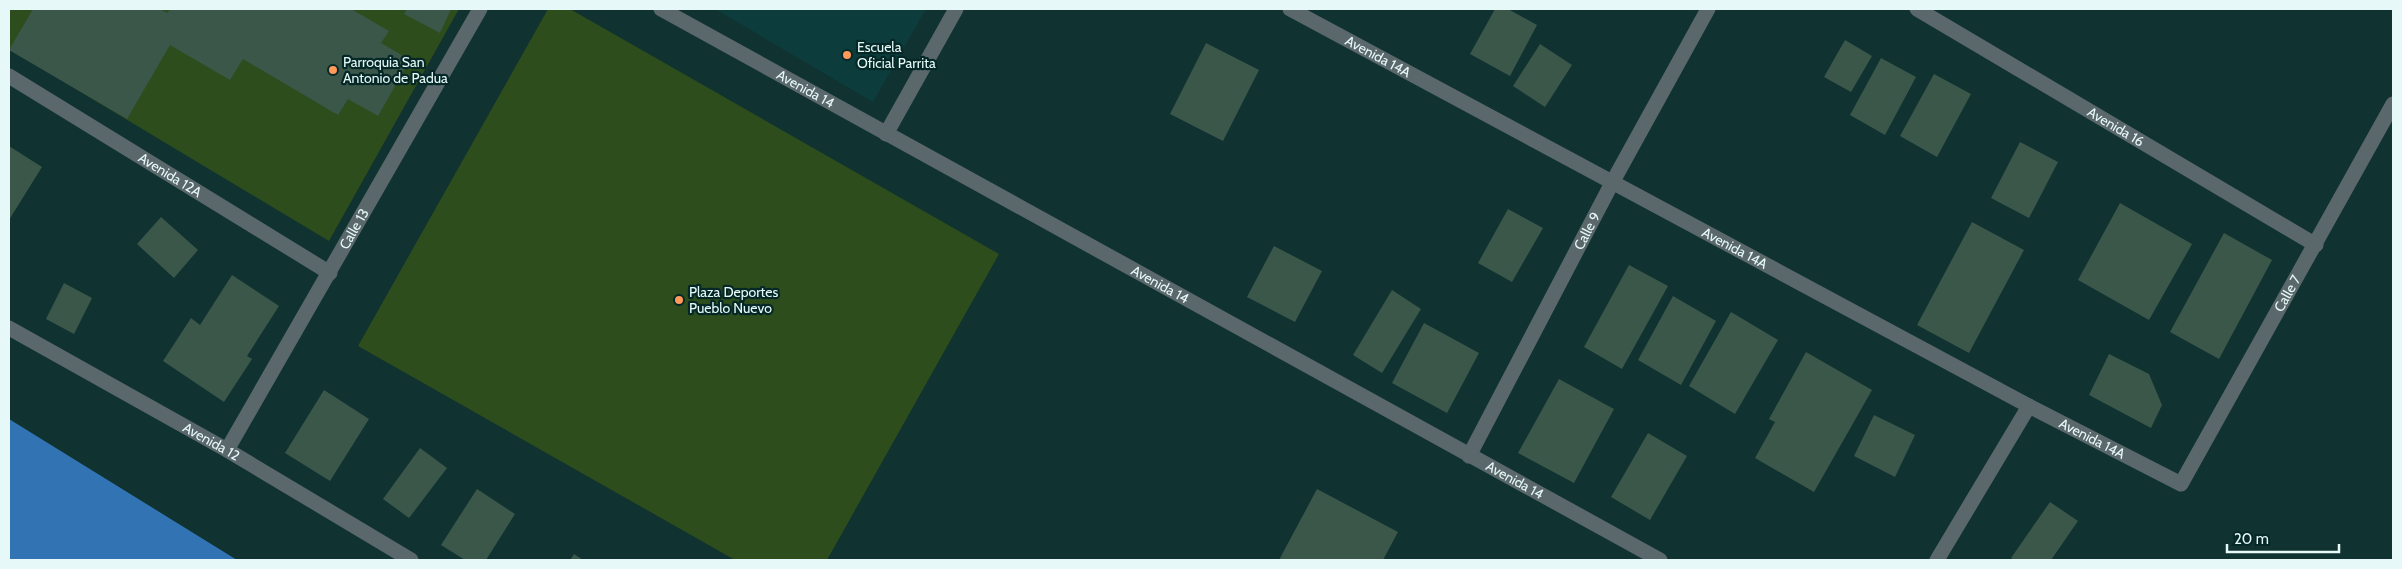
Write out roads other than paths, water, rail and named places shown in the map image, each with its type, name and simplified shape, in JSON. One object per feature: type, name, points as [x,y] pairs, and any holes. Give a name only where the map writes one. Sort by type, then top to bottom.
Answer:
[{"type":"street","name":"Calle 13","points":[[227,450],[480,9]]},
{"type":"street","name":"Avenida 14","points":[[661,9],[1660,560]]},
{"type":"street","points":[[886,134],[956,9]]},
{"type":"street","name":"Avenida 14A","points":[[1290,9],[2029,406],[2181,484]]},
{"type":"street","name":"Calle 9","points":[[1469,456],[1612,183],[1708,9]]},
{"type":"street","name":"Avenida 16","points":[[1917,9],[2316,245]]},
{"type":"street","name":"Avenida 12A","points":[[9,76],[330,273]]},
{"type":"street","name":"Calle 7","points":[[2181,484],[2393,104]]},
{"type":"street","name":"Avenida 12","points":[[9,328],[227,450],[411,560]]},
{"type":"street","points":[[1937,560],[2029,406]]},
{"type":"water","points":[[9,419],[237,560],[9,560]]},
{"type":"place","name":"Escuela Oficial Parrita","points":[[847,55]]},
{"type":"place","name":"Parroquia San Antonio de Padua","points":[[333,70]]},
{"type":"place","name":"Plaza Deportes Pueblo Nuevo","points":[[679,300]]}]
